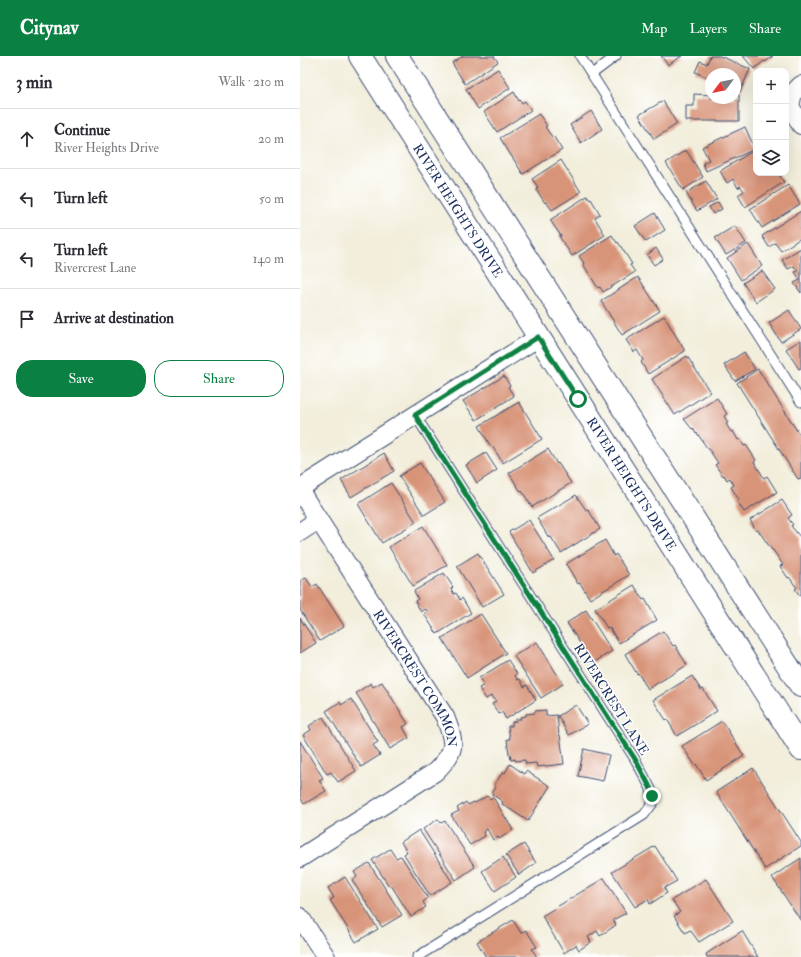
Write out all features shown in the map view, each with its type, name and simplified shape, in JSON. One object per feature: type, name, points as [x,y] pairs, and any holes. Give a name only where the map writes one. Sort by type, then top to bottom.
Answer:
[{"type":"street","name":"RIVER HEIGHTS DRIVE","points":[[360,56],[801,749]]},
{"type":"street","points":[[398,56],[801,686]]},
{"type":"street","points":[[801,85],[793,93],[790,106],[801,125]]},
{"type":"street","points":[[300,488],[538,337]]},
{"type":"street","name":"RIVERCREST COMMON","points":[[300,491],[444,717],[451,733],[453,748],[445,762],[434,772],[300,858]]},
{"type":"street","points":[[300,532],[318,520]]},
{"type":"street","points":[[300,917],[326,957]]},
{"type":"lane","points":[[580,56],[801,402]]},
{"type":"lane","points":[[592,74],[616,56]]},
{"type":"lane","name":"RIVERCREST LANE","points":[[415,415],[635,759],[651,789],[653,802],[644,815],[417,957]]},
{"type":"building","points":[[463,56],[494,56],[498,62],[465,84],[452,63]]},
{"type":"building","points":[[661,56],[682,56],[668,65]]},
{"type":"building","points":[[710,56],[720,56],[750,69],[741,90],[741,68],[705,68],[705,76],[695,72],[700,61],[707,64]]},
{"type":"building","points":[[743,56],[773,56],[755,68],[753,68]]},
{"type":"building","points":[[498,69],[510,88],[478,109],[466,89]]},
{"type":"building","points":[[514,92],[519,101],[520,100],[522,103],[525,101],[531,110],[497,132],[484,112]]},
{"type":"building","points":[[694,94],[705,95],[705,104],[739,104],[739,121],[686,121],[686,106],[694,106]]},
{"type":"building","points":[[663,101],[677,124],[654,139],[639,115]]},
{"type":"building","points":[[591,111],[602,129],[581,143],[570,125]]},
{"type":"building","points":[[539,114],[547,126],[545,127],[553,138],[554,137],[562,150],[523,174],[500,138]]},
{"type":"building","points":[[745,127],[753,145],[753,150],[706,171],[703,163],[709,160],[702,147]]},
{"type":"building","points":[[686,150],[703,177],[683,190],[666,163]]},
{"type":"building","points":[[753,151],[753,176],[780,176],[784,182],[745,207],[738,195],[744,191],[740,186],[738,188],[733,179],[727,183],[720,171]]},
{"type":"building","points":[[561,160],[581,192],[552,210],[546,202],[545,203],[536,189],[538,187],[532,179]]},
{"type":"building","points":[[706,181],[717,199],[697,211],[686,193]]},
{"type":"building","points":[[788,185],[800,204],[762,228],[750,209]]},
{"type":"building","points":[[587,196],[590,200],[591,199],[600,214],[595,218],[605,235],[572,256],[550,220]]},
{"type":"building","points":[[718,202],[722,209],[713,214],[709,207]]},
{"type":"building","points":[[801,211],[801,238],[781,251],[775,243],[769,247],[762,236]]},
{"type":"building","points":[[655,213],[665,230],[646,242],[635,226]]},
{"type":"building","points":[[735,226],[746,243],[726,255],[715,238]]},
{"type":"building","points":[[612,235],[632,264],[630,265],[635,272],[603,292],[600,287],[598,288],[579,256]]},
{"type":"building","points":[[748,244],[762,266],[741,280],[727,258]]},
{"type":"building","points":[[656,248],[663,259],[654,265],[647,255]]},
{"type":"building","points":[[801,248],[801,293],[794,283],[800,280],[795,272],[798,271],[794,266],[788,269],[782,260]]},
{"type":"building","points":[[762,271],[775,289],[756,302],[743,283]]},
{"type":"building","points":[[638,277],[660,311],[622,335],[601,301]]},
{"type":"building","points":[[789,310],[801,329],[781,342],[769,323]]},
{"type":"building","points":[[664,316],[685,351],[648,374],[641,362],[643,360],[637,350],[634,352],[626,340]]},
{"type":"building","points":[[801,340],[801,368],[799,369],[786,349]]},
{"type":"building","points":[[744,352],[755,369],[735,381],[724,365]]},
{"type":"building","points":[[687,356],[710,392],[675,415],[652,379]]},
{"type":"building","points":[[758,369],[801,437],[801,478],[798,479],[737,383]]},
{"type":"building","points":[[504,376],[510,386],[508,387],[514,396],[476,420],[463,401]]},
{"type":"building","points":[[717,398],[727,414],[724,416],[728,423],[726,424],[731,432],[733,431],[738,440],[740,439],[744,446],[746,445],[756,460],[754,462],[764,478],[767,476],[777,492],[744,512],[731,487],[734,485],[730,478],[727,480],[724,475],[723,476],[715,465],[718,463],[708,448],[684,419]]},
{"type":"building","points":[[519,402],[542,439],[503,463],[492,446],[491,447],[479,426]]},
{"type":"building","points":[[548,449],[571,483],[532,507],[509,473]]},
{"type":"building","points":[[384,453],[394,471],[351,497],[341,480]]},
{"type":"building","points":[[486,453],[497,470],[477,483],[466,465]]},
{"type":"building","points":[[420,463],[445,502],[424,515],[399,476]]},
{"type":"building","points":[[391,483],[416,522],[382,543],[358,504]]},
{"type":"building","points":[[576,495],[586,510],[588,509],[600,529],[561,553],[551,537],[549,538],[537,518]]},
{"type":"building","points":[[782,500],[792,515],[788,518],[793,525],[791,526],[801,538],[801,597],[795,589],[797,588],[780,566],[783,565],[758,530],[756,531],[750,520]]},
{"type":"building","points":[[529,520],[554,560],[533,573],[509,532]]},
{"type":"building","points":[[423,526],[447,565],[413,586],[389,547]]},
{"type":"building","points":[[605,540],[614,556],[616,554],[629,575],[590,599],[580,583],[578,584],[566,564]]},
{"type":"building","points":[[478,553],[504,594],[482,607],[457,566]]},
{"type":"building","points":[[444,573],[453,587],[451,589],[454,594],[456,593],[460,600],[462,598],[471,613],[437,634],[424,614],[428,611],[426,609],[421,612],[415,601],[418,599],[414,591]]},
{"type":"building","points":[[306,578],[312,587],[317,584],[344,626],[320,641],[300,610],[300,581]]},
{"type":"building","points":[[634,585],[643,600],[645,599],[657,620],[619,643],[595,609]]},
{"type":"building","points":[[586,610],[612,651],[593,663],[567,623]]},
{"type":"building","points":[[481,614],[506,653],[467,678],[442,638]]},
{"type":"building","points":[[300,618],[316,643],[300,653]]},
{"type":"building","points":[[663,631],[673,646],[675,645],[687,665],[648,689],[625,654]]},
{"type":"building","points":[[537,642],[563,684],[541,698],[514,656]]},
{"type":"building","points":[[508,660],[517,674],[515,676],[518,680],[520,679],[524,687],[527,685],[536,700],[506,719],[502,712],[499,714],[492,704],[496,701],[495,699],[494,700],[491,696],[486,699],[479,688],[484,685],[479,678]]},
{"type":"building","points":[[692,676],[701,690],[703,689],[717,711],[677,736],[653,700]]},
{"type":"building","points":[[382,682],[408,724],[403,727],[409,738],[390,749],[356,693],[371,683],[373,687]]},
{"type":"building","points":[[351,699],[378,742],[373,745],[380,755],[361,767],[326,711],[340,702],[341,705]]},
{"type":"building","points":[[576,705],[588,724],[569,735],[558,716]]},
{"type":"building","points":[[546,710],[546,716],[557,715],[564,764],[537,767],[536,763],[526,764],[525,760],[511,760],[507,739],[510,739],[508,726],[512,726],[512,722],[516,721],[516,719],[521,719],[520,717],[526,716],[526,714]]},
{"type":"building","points":[[323,717],[356,771],[338,782],[331,772],[327,774],[303,735],[311,730],[309,726]]},
{"type":"building","points":[[722,721],[744,756],[706,780],[682,746]]},
{"type":"building","points":[[300,741],[323,778],[319,780],[326,791],[304,804],[300,797]]},
{"type":"building","points":[[584,749],[609,755],[603,781],[578,776]]},
{"type":"building","points":[[510,764],[524,774],[526,771],[550,786],[528,821],[502,804],[503,802],[492,794],[496,787],[494,785],[503,772],[505,773]]},
{"type":"building","points":[[753,768],[801,842],[801,846],[765,869],[716,792]]},
{"type":"building","points":[[487,796],[490,799],[493,797],[513,830],[499,839],[498,837],[493,840],[487,829],[483,832],[485,836],[470,845],[451,815],[459,811],[457,808],[466,802],[468,805],[474,802],[475,803]]},
{"type":"building","points":[[438,819],[441,823],[445,821],[475,867],[456,880],[423,829]]},
{"type":"building","points":[[419,830],[452,882],[430,896],[404,854],[407,852],[401,842]]},
{"type":"building","points":[[524,844],[536,863],[519,875],[506,855]]},
{"type":"building","points":[[655,846],[677,881],[664,888],[667,893],[650,904],[648,899],[635,907],[612,872]]},
{"type":"building","points":[[390,849],[396,858],[401,856],[428,898],[423,902],[426,907],[411,917],[391,885],[389,886],[372,860]]},
{"type":"building","points":[[503,857],[516,877],[495,891],[482,871]]},
{"type":"building","points":[[801,858],[801,921],[772,877]]},
{"type":"building","points":[[369,863],[402,915],[382,927],[352,880],[357,877],[354,872]]},
{"type":"building","points":[[345,877],[378,929],[356,942],[330,900],[334,898],[328,888]]},
{"type":"building","points":[[604,878],[626,913],[613,920],[616,925],[600,936],[597,931],[588,937],[591,942],[579,950],[576,945],[564,953],[542,916]]},
{"type":"building","points":[[706,879],[733,921],[699,942],[690,930],[685,933],[674,916],[680,912],[672,900]]},
{"type":"building","points":[[513,920],[521,933],[526,930],[537,947],[532,949],[537,957],[486,957],[477,942]]},
{"type":"building","points":[[742,931],[758,957],[707,957],[706,954]]},
{"type":"route","points":[[578,399],[538,337],[415,415],[635,759],[651,789],[652,796]]}]
